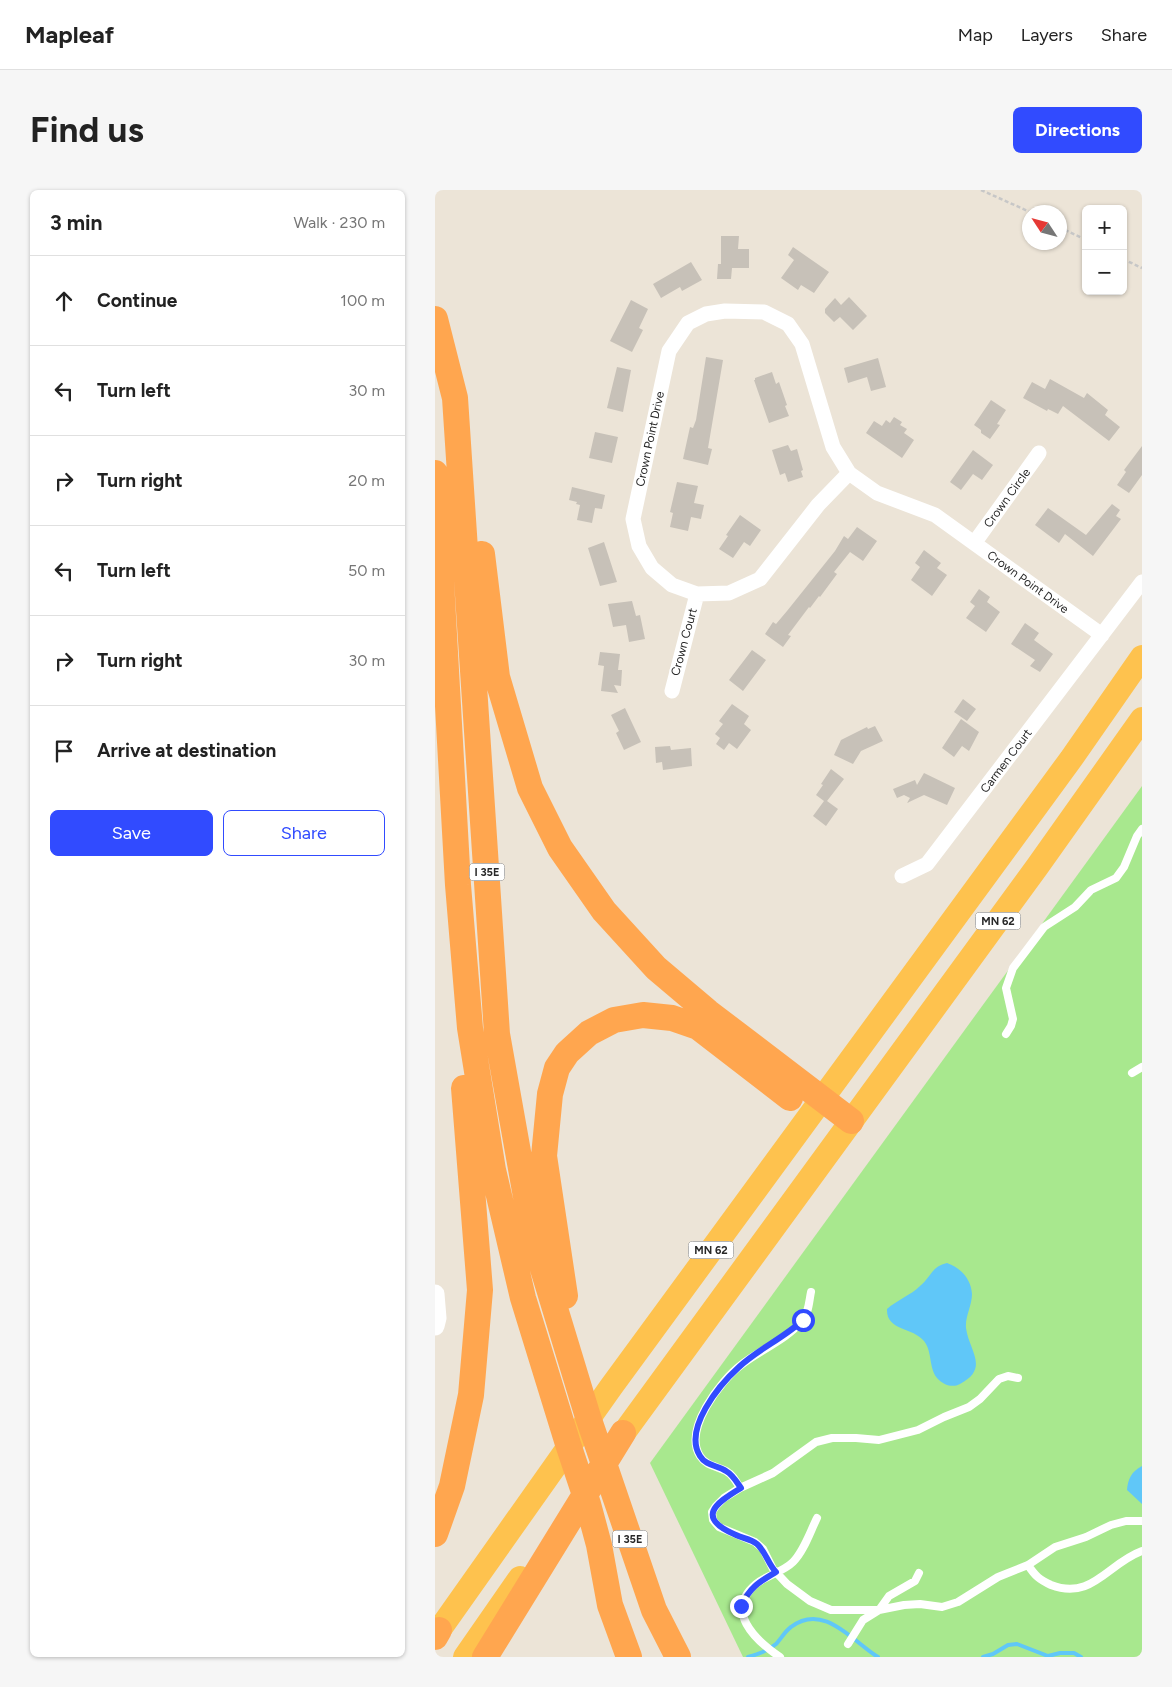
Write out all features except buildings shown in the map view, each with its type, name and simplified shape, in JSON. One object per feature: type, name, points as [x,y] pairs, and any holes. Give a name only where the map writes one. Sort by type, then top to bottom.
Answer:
[{"type":"highway","name":"I 35E","points":[[435,319],[455,398],[497,1034],[533,1236],[588,1417],[654,1610],[678,1657]]},
{"type":"highway","points":[[455,398],[471,468],[497,678],[530,788],[560,848],[604,911],[656,968],[817,1106],[846,1128]]},
{"type":"highway","name":"I 35E","points":[[435,473],[458,885],[470,1028],[493,1170],[523,1298],[599,1545],[648,1657]]},
{"type":"highway","name":"MN 62","points":[[436,1635],[611,1387],[1071,759],[1142,657]]},
{"type":"highway","points":[[1037,867],[1024,853],[1028,836],[1110,721],[1142,667]]},
{"type":"highway","points":[[1113,758],[1142,708]]},
{"type":"highway","name":"MN 62","points":[[623,1433],[1037,867],[1142,719]]},
{"type":"highway","points":[[435,1534],[452,1486],[471,1395],[480,1290],[457,994],[458,885]]},
{"type":"highway","points":[[588,1417],[572,1345],[544,1156],[550,1094],[557,1068],[567,1053],[589,1033],[614,1020],[643,1015],[672,1018],[698,1028],[817,1106]]},
{"type":"highway","points":[[465,1657],[573,1508],[623,1433]]},
{"type":"highway","points":[[485,1657],[573,1508]]},
{"type":"highway","points":[[599,1545],[610,1605],[629,1657]]},
{"type":"street","name":"Crown Point Drive","points":[[849,473],[818,505],[760,579],[729,593],[697,594],[672,585],[652,568],[639,546],[633,519],[669,351],[688,323],[706,314],[725,311],[765,312],[788,324],[802,344],[833,447],[849,473],[877,493],[935,515],[975,542],[1102,636]]},
{"type":"street","name":"Crown Circle","points":[[975,542],[1039,453]]},
{"type":"street","name":"Carmen Court","points":[[902,876],[927,864],[1142,582]]},
{"type":"street","name":"Crown Court","points":[[672,691],[697,594]]},
{"type":"street","points":[[435,1294],[437,1318],[435,1326]]},
{"type":"lane","points":[[1006,1034],[1013,1018],[1006,988],[1013,968],[1045,927],[1075,907],[1091,890],[1116,878],[1124,867],[1137,836],[1142,829]]},
{"type":"lane","points":[[1132,1073],[1142,1067]]},
{"type":"lane","points":[[741,1488],[725,1470],[709,1465],[700,1456],[695,1441],[699,1422],[707,1406],[723,1383],[740,1366],[791,1331],[803,1320],[811,1292]]},
{"type":"lane","points":[[1018,1378],[1008,1376],[999,1379],[981,1399],[969,1407],[943,1416],[918,1430],[879,1440],[832,1438],[816,1442],[773,1474],[741,1488],[724,1498],[712,1512],[713,1520],[719,1527],[755,1542],[763,1549],[776,1572],[787,1584],[810,1601],[831,1610],[879,1610],[904,1604],[920,1604],[942,1608],[958,1602],[998,1578],[1028,1565],[1055,1547],[1086,1538],[1111,1525],[1125,1521],[1142,1521]]},
{"type":"lane","points":[[778,1656],[749,1630],[742,1617],[741,1606],[747,1594],[757,1584],[790,1565],[796,1559],[817,1518]]},
{"type":"lane","points":[[1028,1565],[1034,1575],[1060,1588],[1084,1588],[1126,1558],[1142,1551]]},
{"type":"lane","points":[[848,1644],[863,1620],[879,1610],[889,1596],[915,1581],[919,1573]]},
{"type":"path","points":[[981,190],[1022,208]]},
{"type":"path","points":[[1067,231],[1082,238]]},
{"type":"path","points":[[1127,261],[1142,268]]},
{"type":"green space","points":[[1142,786],[1142,1657],[743,1657],[650,1463]]},
{"type":"water","points":[[947,1263],[957,1268],[964,1275],[970,1284],[972,1294],[966,1328],[976,1365],[974,1372],[969,1378],[954,1386],[946,1385],[939,1380],[933,1371],[927,1345],[913,1333],[895,1325],[888,1316],[887,1309],[924,1283],[938,1267]]},
{"type":"water","points":[[1142,1466],[1142,1504],[1127,1490],[1131,1476]]},
{"type":"waterway","points":[[748,1657],[763,1652],[776,1644],[791,1627],[803,1620],[815,1619],[837,1627],[878,1657]]},
{"type":"waterway","points":[[983,1657],[993,1654],[1008,1645],[1017,1644],[1048,1656],[1060,1653],[1074,1653],[1081,1657]]},
{"type":"route","points":[[741,1606],[747,1594],[757,1584],[776,1572],[763,1549],[755,1542],[719,1527],[713,1520],[712,1512],[716,1506],[724,1498],[741,1488],[725,1470],[709,1465],[700,1456],[695,1441],[699,1422],[707,1406],[723,1383],[740,1366],[791,1331],[803,1320]]}]
